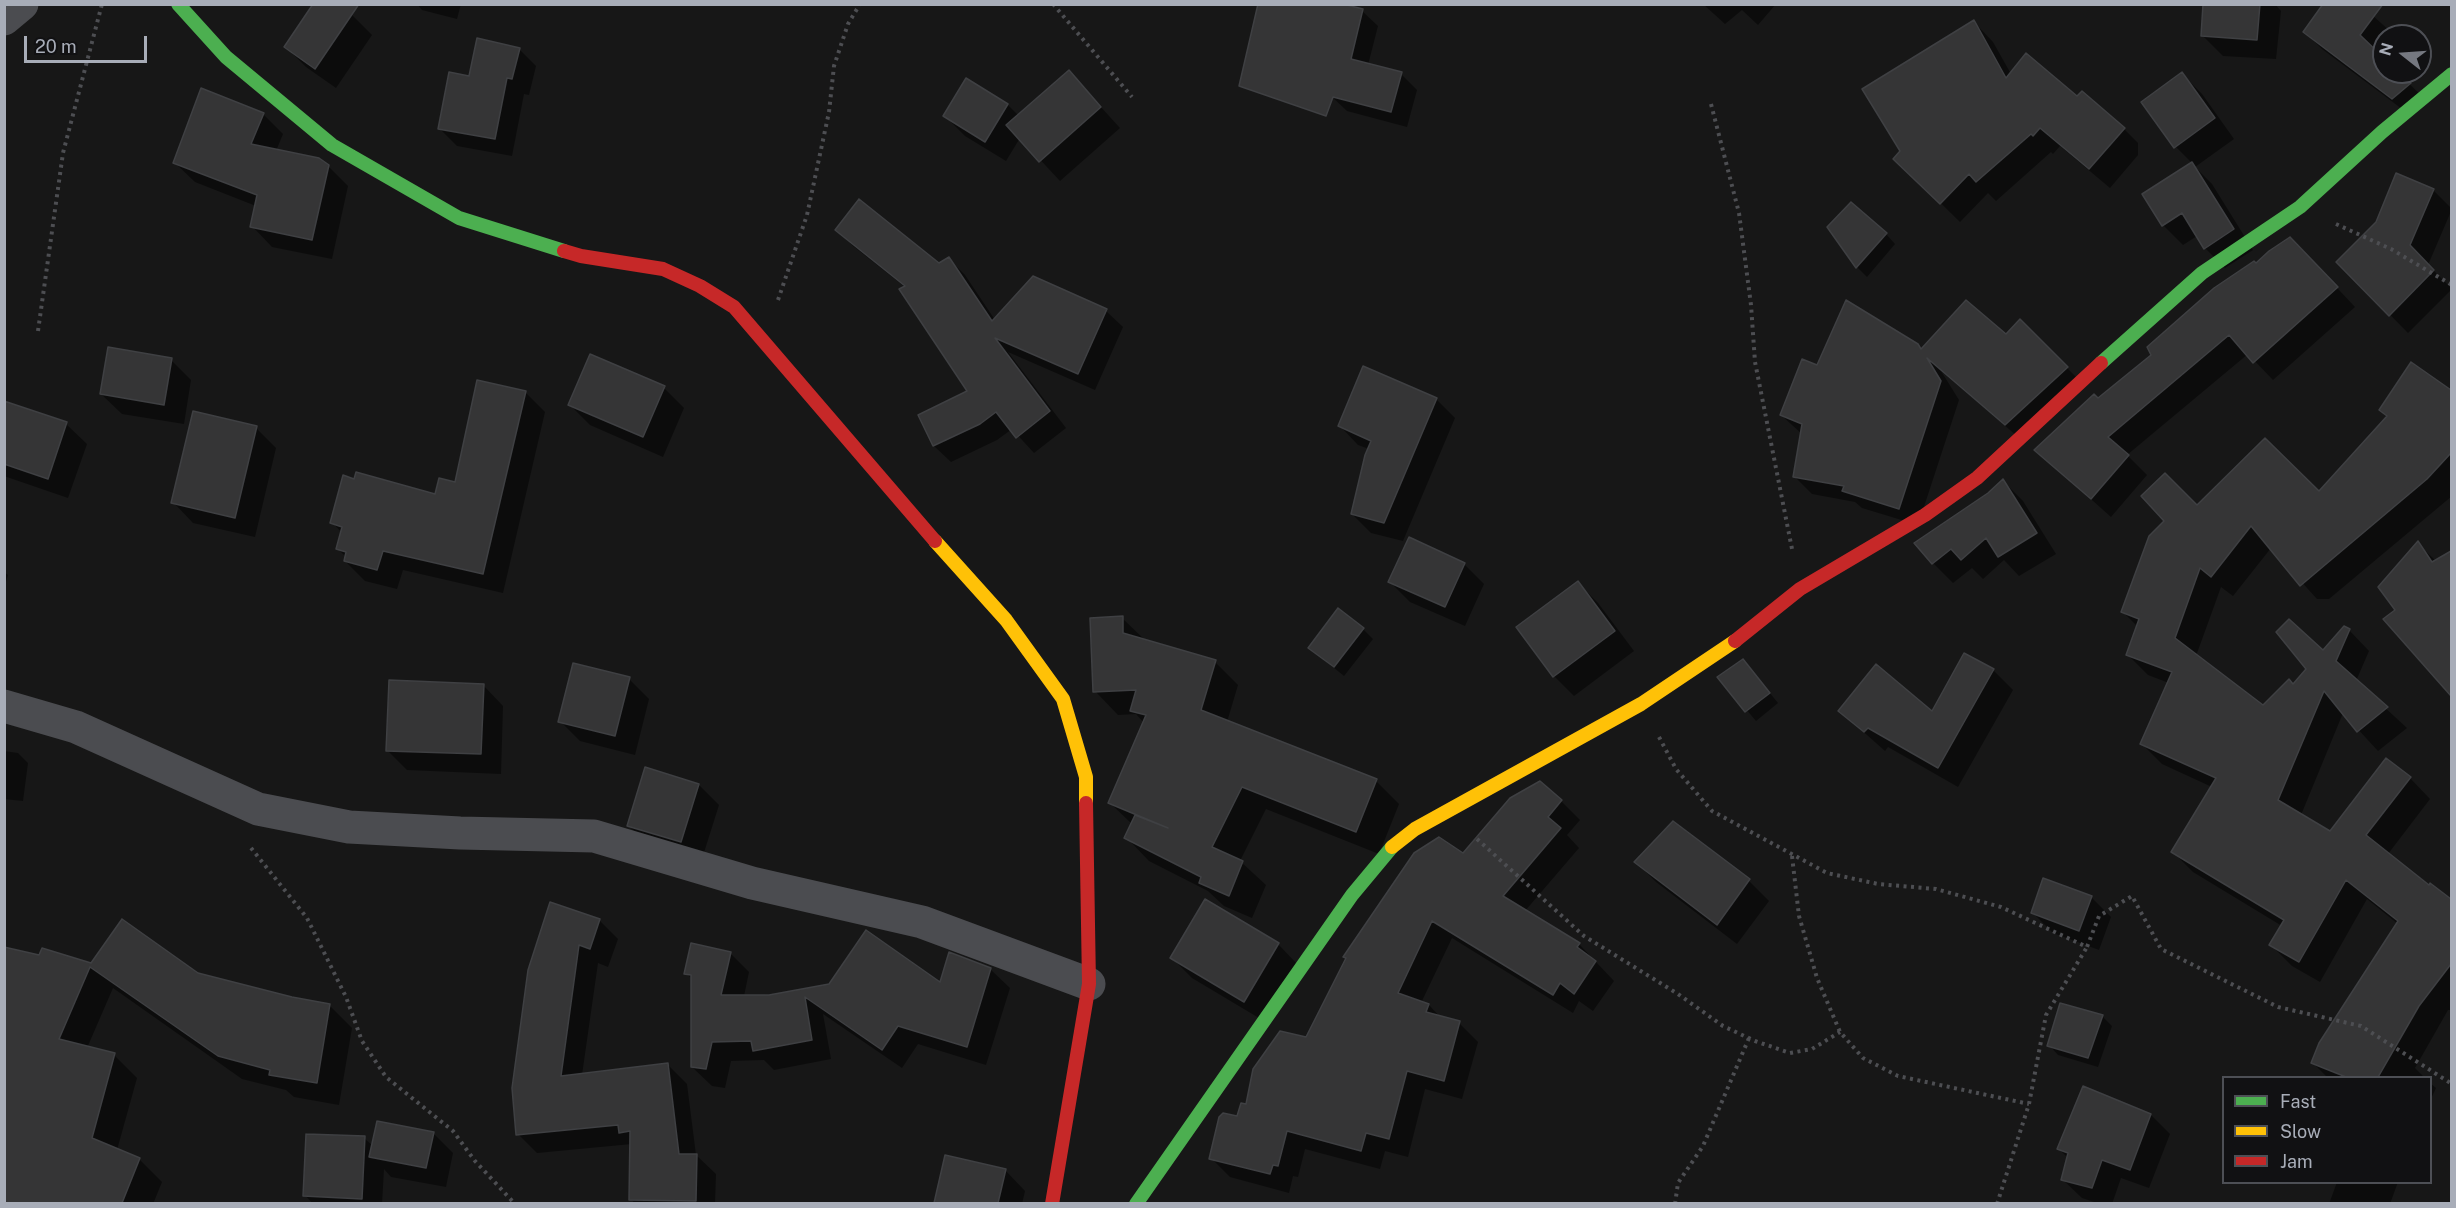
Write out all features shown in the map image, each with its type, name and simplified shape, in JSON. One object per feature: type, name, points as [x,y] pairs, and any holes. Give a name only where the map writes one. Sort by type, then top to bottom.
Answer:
[{"type":"street","points":[[4,19],[22,4]]},
{"type":"street","points":[[178,4],[226,57],[332,145],[459,218],[581,256],[663,269],[700,286],[734,307],[900,502],[1005,620],[1063,699],[1086,777],[1089,984],[1052,1203]]},
{"type":"street","points":[[1136,1203],[1359,886],[1386,852],[1415,829],[1641,704],[1729,646],[1800,589],[1925,515],[1977,478],[2048,410],[2202,273],[2300,207],[2382,132],[2451,74]]},
{"type":"street","points":[[4,706],[76,727],[258,809],[349,827],[460,833],[594,836],[752,883],[921,922],[1089,984]]},
{"type":"path","points":[[38,331],[63,153],[102,4]]},
{"type":"path","points":[[764,340],[807,215],[829,112],[834,66],[848,24],[860,4]]},
{"type":"path","points":[[1053,4],[1132,97]]},
{"type":"path","points":[[1711,104],[1739,213],[1751,305],[1755,362],[1800,589]]},
{"type":"path","points":[[2300,207],[2391,249],[2451,285]]},
{"type":"path","points":[[1641,704],[1676,769],[1712,811],[1792,856],[1827,873],[1878,884],[1936,889],[2001,907],[2087,947]]},
{"type":"path","points":[[1447,812],[1584,936],[1678,993],[1723,1026],[1790,1053],[1812,1049],[1840,1032]]},
{"type":"path","points":[[250,846],[307,918],[346,997],[362,1041],[386,1077],[453,1131],[475,1161],[515,1203]]},
{"type":"path","points":[[1792,856],[1799,916],[1817,978],[1840,1032],[1863,1058],[1898,1076],[2029,1104]]},
{"type":"path","points":[[1997,1203],[2029,1104],[2046,1015],[2087,947],[2099,916],[2132,896],[2161,949],[2277,1007],[2361,1026],[2451,1083]]},
{"type":"path","points":[[1674,1203],[1678,1183],[1703,1146],[1749,1038]]},
{"type":"building","points":[[313,4],[359,4],[315,69],[284,47]]},
{"type":"building","points":[[1258,4],[1343,4],[1363,9],[1351,59],[1402,72],[1391,112],[1333,97],[1326,116],[1239,86]]},
{"type":"building","points":[[2203,4],[2260,4],[2257,40],[2201,36]]},
{"type":"building","points":[[2323,4],[2383,4],[2360,35],[2372,46],[2372,84],[2303,32]]},
{"type":"building","points":[[1974,20],[2006,78],[2026,53],[2077,96],[2082,91],[2125,128],[2089,169],[2040,128],[1976,182],[1969,174],[1940,204],[1893,159],[1900,151],[1862,89]]},
{"type":"building","points":[[477,38],[520,48],[512,79],[507,78],[495,139],[438,129],[449,72],[469,76]]},
{"type":"building","points":[[1069,70],[1101,107],[1039,162],[1006,125]]},
{"type":"building","points":[[2182,72],[2215,118],[2174,148],[2141,102]]},
{"type":"building","points":[[966,78],[1008,104],[985,142],[943,116]]},
{"type":"building","points":[[2372,84],[2410,84],[2392,99]]},
{"type":"building","points":[[201,88],[264,113],[251,144],[319,158],[329,165],[312,240],[250,227],[257,195],[173,163]]},
{"type":"building","points":[[2192,162],[2234,229],[2204,249],[2182,213],[2162,226],[2142,194]]},
{"type":"building","points":[[2396,173],[2434,189],[2410,245],[2434,270],[2389,316],[2336,262],[2376,222]]},
{"type":"building","points":[[859,199],[939,263],[949,257],[992,321],[1033,276],[1107,309],[1078,374],[995,338],[1050,411],[1016,438],[996,412],[980,424],[933,446],[918,415],[967,391],[899,289],[905,286],[835,230]]},
{"type":"building","points":[[1851,202],[1887,233],[1856,268],[1827,227]]},
{"type":"building","points":[[2290,237],[2338,287],[2253,363],[2229,335],[2108,437],[2129,455],[2091,499],[2034,450],[2094,394],[2098,398],[2151,355],[2147,347],[2214,288],[2254,261],[2256,263]]},
{"type":"building","points":[[1846,300],[1918,344],[1921,349],[1966,300],[2006,334],[2020,319],[2068,367],[2005,425],[1927,358],[1941,381],[1899,509],[1842,491],[1844,486],[1793,477],[1802,424],[1780,415],[1802,359],[1817,365]]},
{"type":"building","points":[[108,347],[172,358],[164,405],[100,394]]},
{"type":"building","points":[[590,354],[665,386],[643,437],[568,405]]},
{"type":"building","points":[[2411,362],[2451,390],[2451,453],[2427,479],[2300,586],[2251,526],[2211,577],[2200,568],[2175,638],[2263,705],[2289,679],[2293,684],[2306,669],[2276,632],[2289,619],[2323,650],[2344,626],[2350,629],[2336,661],[2388,707],[2357,732],[2324,691],[2278,800],[2330,831],[2386,758],[2411,777],[2366,835],[2429,885],[2430,883],[2451,899],[2451,964],[2419,1006],[2379,1076],[2344,1076],[2311,1063],[2319,1043],[2398,921],[2346,880],[2299,962],[2269,945],[2284,920],[2171,852],[2216,778],[2140,744],[2172,672],[2126,655],[2139,619],[2121,612],[2149,536],[2164,521],[2141,496],[2165,473],[2197,505],[2265,438],[2319,491],[2387,416],[2379,410]]},
{"type":"building","points":[[1363,366],[1437,398],[1384,523],[1351,514],[1365,455],[1371,441],[1338,426]]},
{"type":"building","points":[[477,380],[526,391],[483,574],[383,551],[377,570],[344,561],[346,552],[336,549],[342,527],[330,523],[343,475],[354,479],[356,472],[435,494],[439,478],[455,482]]},
{"type":"building","points":[[4,401],[67,422],[48,479],[4,464]]},
{"type":"building","points":[[193,411],[257,426],[235,518],[171,503]]},
{"type":"building","points":[[2003,479],[2037,533],[1998,557],[1986,538],[1961,560],[1951,549],[1932,564],[1914,543],[1988,493]]},
{"type":"building","points":[[1409,537],[1465,563],[1445,607],[1388,582]]},
{"type":"building","points":[[2418,541],[2432,562],[2451,551],[2451,696],[2383,619],[2395,610],[2378,587]]},
{"type":"building","points":[[1578,581],[1615,631],[1553,677],[1516,627]]},
{"type":"building","points":[[1338,608],[1364,628],[1334,667],[1308,648]]},
{"type":"building","points":[[1123,616],[1123,633],[1216,660],[1201,710],[1377,779],[1356,832],[1242,787],[1212,847],[1243,861],[1229,896],[1199,883],[1201,877],[1124,838],[1135,815],[1168,828],[1108,803],[1146,715],[1130,711],[1136,690],[1093,692],[1090,618]]},
{"type":"building","points":[[1964,653],[1994,669],[1938,768],[1868,728],[1864,732],[1838,711],[1876,664],[1932,711]]},
{"type":"building","points":[[1743,659],[1770,693],[1745,712],[1717,677]]},
{"type":"building","points":[[573,663],[630,677],[615,736],[558,722]]},
{"type":"building","points":[[389,680],[484,684],[481,754],[386,751]]},
{"type":"building","points":[[645,767],[699,784],[681,842],[627,826]]},
{"type":"building","points":[[1540,781],[1562,800],[1548,817],[1561,828],[1503,896],[1580,943],[1577,947],[1596,961],[1574,994],[1560,983],[1553,995],[1432,921],[1398,993],[1429,1004],[1426,1012],[1460,1021],[1444,1081],[1407,1071],[1389,1139],[1366,1133],[1361,1151],[1287,1131],[1278,1166],[1273,1165],[1270,1174],[1209,1159],[1219,1117],[1223,1113],[1237,1116],[1241,1103],[1246,1104],[1253,1069],[1280,1031],[1306,1037],[1346,958],[1343,957],[1414,853],[1439,837],[1463,853],[1510,798]]},
{"type":"building","points":[[1673,821],[1750,879],[1717,925],[1634,862]]},
{"type":"building","points":[[2043,878],[2092,896],[2079,931],[2031,913]]},
{"type":"building","points":[[1205,899],[1279,943],[1244,1002],[1170,958]]},
{"type":"building","points":[[550,902],[600,919],[590,949],[579,945],[561,1076],[668,1063],[679,1154],[697,1154],[696,1201],[629,1200],[630,1131],[619,1133],[618,1125],[516,1135],[512,1088],[528,970]]},
{"type":"building","points":[[122,919],[198,973],[292,997],[330,1004],[317,1083],[269,1075],[270,1070],[218,1056],[90,967],[59,1039],[115,1053],[92,1138],[140,1158],[122,1203],[4,1203],[4,947],[39,955],[42,948],[91,963]]},
{"type":"building","points":[[866,930],[940,982],[949,952],[991,968],[967,1047],[898,1026],[882,1050],[805,997],[812,1040],[753,1051],[751,1041],[712,1042],[706,1069],[691,1067],[691,975],[684,974],[691,943],[731,952],[721,995],[769,995],[829,984]]},
{"type":"building","points":[[2060,1003],[2103,1015],[2088,1058],[2047,1046]]},
{"type":"building","points":[[2083,1086],[2151,1114],[2130,1170],[2102,1160],[2092,1188],[2061,1180],[2068,1153],[2057,1149]]},
{"type":"building","points":[[377,1121],[434,1132],[426,1168],[369,1157]]},
{"type":"building","points":[[306,1134],[365,1136],[362,1199],[303,1196]]},
{"type":"building","points":[[945,1155],[1006,1169],[998,1203],[934,1203]]},
{"type":"traffic: fast","points":[[178,4],[226,57],[332,145],[459,218],[564,251]]},
{"type":"traffic: fast","points":[[2101,363],[2202,273],[2300,207],[2382,132],[2452,74]]},
{"type":"traffic: fast","points":[[1136,1204],[1352,895],[1392,847]]},
{"type":"traffic: slow","points":[[935,541],[1006,620],[1063,699],[1086,777],[1086,803]]},
{"type":"traffic: slow","points":[[1392,847],[1415,829],[1641,704],[1735,641]]},
{"type":"traffic: jam","points":[[564,251],[581,256],[663,269],[700,286],[734,307],[935,541]]},
{"type":"traffic: jam","points":[[1735,641],[1800,589],[1925,515],[1977,478],[2101,363]]},
{"type":"traffic: jam","points":[[1052,1204],[1089,984],[1086,803]]}]
